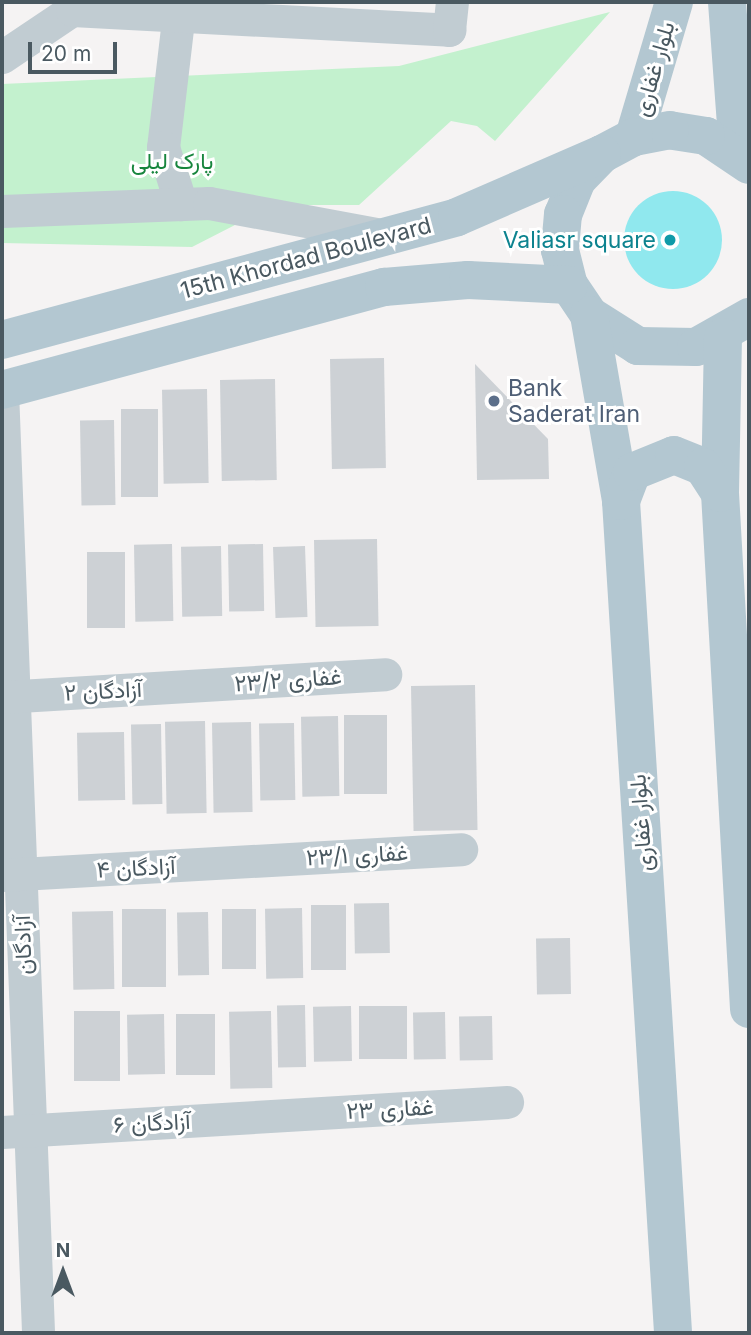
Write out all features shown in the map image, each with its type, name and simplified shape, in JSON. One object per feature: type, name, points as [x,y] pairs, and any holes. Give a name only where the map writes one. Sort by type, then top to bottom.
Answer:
[{"type":"main road","name":"بلوار غفاری","points":[[618,145],[674,2]]},
{"type":"main road","points":[[727,2],[744,159]]},
{"type":"main road","points":[[579,300],[560,250],[563,214],[577,180],[618,145],[670,130],[706,136],[744,159]]},
{"type":"main road","name":"15th Khordad Boulevard","points":[[2,340],[457,217],[618,145]]},
{"type":"main road","points":[[2,390],[384,287],[468,280],[579,300],[638,346],[677,349],[736,327],[720,493],[749,1009]]},
{"type":"main road","name":"بلوار غفاری","points":[[579,300],[621,501],[673,1333]]},
{"type":"main road","points":[[621,501],[632,472],[674,455],[703,467],[720,493]]},
{"type":"street","points":[[2,57],[73,6],[178,20],[451,16]]},
{"type":"street","points":[[178,20],[163,147],[181,204]]},
{"type":"street","points":[[2,211],[209,203],[387,236]]},
{"type":"street","name":"آزادگان","points":[[2,390],[16,1131],[38,1333]]},
{"type":"street","name":"غفاری ۲۳/۲","points":[[192,686],[384,674]]},
{"type":"street","name":"آزادگان ۲","points":[[8,697],[192,686]]},
{"type":"street","name":"غفاری ۲۳/۱","points":[[252,861],[461,849]]},
{"type":"street","name":"آزادگان ۴","points":[[11,875],[252,861]]},
{"type":"street","name":"غفاری ۲۳","points":[[273,1116],[507,1102]]},
{"type":"street","name":"آزادگان ۶","points":[[16,1131],[273,1116]]},
{"type":"green space","name":"پارک لیلی","points":[[610,12],[495,141],[477,126],[451,121],[359,205],[274,205],[192,247],[2,243],[2,84],[399,66]]},
{"type":"water","points":[[673,191],[692,195],[708,205],[718,221],[722,240],[718,259],[708,275],[692,285],[673,289],[654,285],[638,275],[628,259],[624,240],[628,221],[638,205],[654,195]]},
{"type":"building","points":[[384,358],[386,468],[332,469],[330,359]]},
{"type":"building","name":"Bank Saderat Iran","points":[[475,364],[548,439],[549,479],[477,480]]},
{"type":"building","points":[[275,379],[277,480],[222,481],[220,380]]},
{"type":"building","points":[[207,389],[209,483],[164,484],[162,390]]},
{"type":"building","points":[[121,409],[158,409],[158,497],[121,497]]},
{"type":"building","points":[[114,420],[115,505],[81,506],[80,421]]},
{"type":"building","points":[[377,539],[379,626],[316,627],[314,540]]},
{"type":"building","points":[[172,544],[173,621],[135,622],[134,545]]},
{"type":"building","points":[[263,544],[264,611],[229,612],[228,545]]},
{"type":"building","points":[[221,546],[222,616],[182,617],[181,547]]},
{"type":"building","points":[[305,546],[307,617],[275,618],[273,547]]},
{"type":"building","points":[[87,552],[125,552],[125,628],[87,628]]},
{"type":"building","points":[[475,685],[478,830],[414,831],[411,686]]},
{"type":"building","points":[[344,715],[387,715],[387,794],[344,794]]},
{"type":"building","points":[[338,716],[339,796],[302,797],[301,717]]},
{"type":"building","points":[[205,721],[207,813],[167,814],[165,722]]},
{"type":"building","points":[[251,722],[253,812],[214,813],[212,723]]},
{"type":"building","points":[[294,723],[295,800],[260,801],[259,724]]},
{"type":"building","points":[[161,724],[162,804],[132,805],[131,725]]},
{"type":"building","points":[[124,732],[125,800],[78,801],[77,733]]},
{"type":"building","points":[[389,903],[390,953],[355,954],[354,904]]},
{"type":"building","points":[[311,905],[346,905],[346,970],[311,970]]},
{"type":"building","points":[[302,908],[303,978],[266,979],[265,909]]},
{"type":"building","points":[[122,909],[166,909],[166,987],[122,987]]},
{"type":"building","points":[[222,909],[256,909],[256,969],[222,969]]},
{"type":"building","points":[[113,911],[114,989],[73,990],[72,912]]},
{"type":"building","points":[[208,912],[209,975],[178,976],[177,913]]},
{"type":"building","points":[[570,938],[571,994],[537,995],[536,939]]},
{"type":"building","points":[[277,1005],[305,1005],[306,1067],[278,1067]]},
{"type":"building","points":[[351,1006],[352,1061],[314,1062],[313,1007]]},
{"type":"building","points":[[359,1006],[407,1006],[407,1059],[359,1059]]},
{"type":"building","points":[[74,1011],[120,1011],[120,1081],[74,1081]]},
{"type":"building","points":[[271,1011],[272,1088],[230,1089],[229,1012]]},
{"type":"building","points":[[445,1012],[446,1059],[414,1060],[413,1013]]},
{"type":"building","points":[[164,1014],[165,1074],[128,1075],[127,1015]]},
{"type":"building","points":[[176,1014],[215,1014],[215,1075],[176,1075]]},
{"type":"building","points":[[492,1016],[493,1060],[460,1061],[459,1017]]},
{"type":"place","name":"Valiasr square","points":[[670,240]]},
{"type":"place","name":"Bank Saderat Iran","points":[[494,401]]}]
